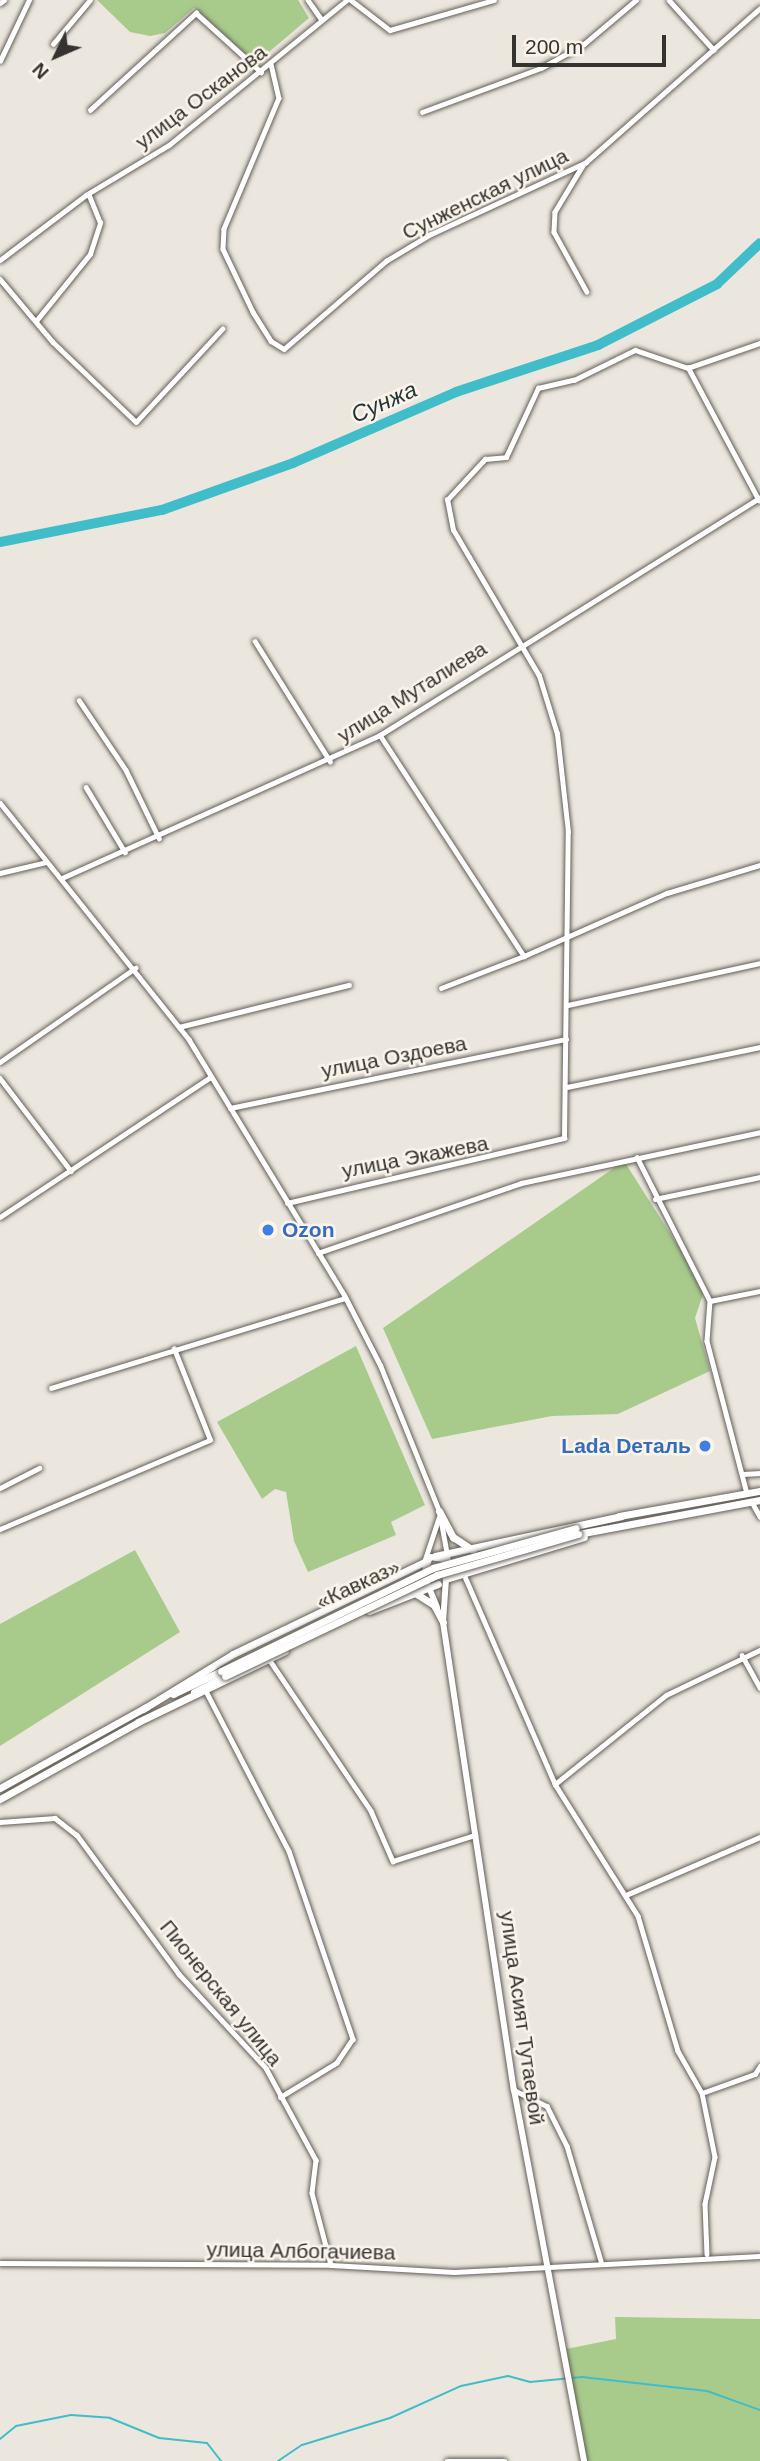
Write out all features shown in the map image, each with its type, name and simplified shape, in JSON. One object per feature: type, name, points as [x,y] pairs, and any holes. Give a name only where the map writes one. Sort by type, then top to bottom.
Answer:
[{"type":"highway","name":"«Кавказ»","points":[[446,1578],[622,1526],[749,1497],[760,1491]]},
{"type":"highway","name":"«Кавказ»","points":[[0,1788],[143,1709],[437,1575],[622,1516],[749,1497],[760,1500]]},
{"type":"highway","points":[[439,1511],[453,1537],[474,1550]]},
{"type":"highway","points":[[435,1556],[474,1550],[622,1516]]},
{"type":"highway","name":"«Кавказ»","points":[[577,1531],[622,1526]]},
{"type":"highway","points":[[143,1709],[233,1654],[424,1562]]},
{"type":"highway","points":[[138,1722],[206,1692],[269,1659],[438,1584]]},
{"type":"highway","points":[[415,1593],[434,1605],[443,1622]]},
{"type":"highway","name":"«Кавказ»","points":[[0,1799],[223,1673]]},
{"type":"main road","points":[[0,803],[135,968],[179,1027],[345,1298],[439,1511],[449,1566],[446,1578],[438,1584],[425,1579]]},
{"type":"main road","points":[[749,1497],[760,1517]]},
{"type":"main road","points":[[439,1511],[424,1562],[425,1579],[443,1622]]},
{"type":"main road","points":[[424,1562],[435,1556],[449,1566]]},
{"type":"main road","name":"улица Асият Тутаевой","points":[[446,1578],[443,1622],[514,2090],[545,2270],[584,2461]]},
{"type":"main road","name":"улица Албогачиева","points":[[0,2263],[331,2265],[545,2270],[601,2261],[707,2254],[760,2256]]},
{"type":"street","points":[[0,61],[29,0]]},
{"type":"street","points":[[53,44],[90,0]]},
{"type":"street","points":[[308,0],[322,20]]},
{"type":"street","points":[[349,0],[390,30],[495,0]]},
{"type":"street","name":"улица Осканова","points":[[0,260],[88,194],[169,145],[349,0]]},
{"type":"street","points":[[422,112],[541,68],[584,44],[636,0]]},
{"type":"street","points":[[669,0],[714,50]]},
{"type":"street","name":"Сунженская улица","points":[[271,64],[279,98],[223,229],[223,249],[253,312],[271,341],[284,349],[408,247],[585,163],[760,8]]},
{"type":"street","points":[[90,110],[196,13],[261,72]]},
{"type":"street","points":[[585,163],[555,212],[554,232],[587,292]]},
{"type":"street","points":[[36,321],[90,254],[100,223],[88,194]]},
{"type":"street","points":[[0,279],[36,321],[136,422],[222,329]]},
{"type":"street","points":[[760,342],[688,368],[635,350],[574,380],[538,388],[506,457],[485,459],[447,500],[453,530],[522,642],[557,734],[568,832],[567,1087],[760,1046]]},
{"type":"street","points":[[688,368],[759,500]]},
{"type":"street","name":"улица Муталиева","points":[[62,878],[159,838],[330,761],[380,735],[522,642],[759,500]]},
{"type":"street","points":[[256,641],[330,761]]},
{"type":"street","points":[[79,699],[126,770],[159,838]]},
{"type":"street","points":[[380,735],[524,956]]},
{"type":"street","points":[[86,787],[125,852]]},
{"type":"street","points":[[0,873],[49,861]]},
{"type":"street","points":[[441,988],[524,956],[667,893],[760,865]]},
{"type":"street","points":[[568,1005],[760,962]]},
{"type":"street","points":[[0,1062],[135,968]]},
{"type":"street","points":[[179,1027],[349,985]]},
{"type":"street","name":"улица Оздоева","points":[[230,1108],[566,1040]]},
{"type":"street","points":[[0,1217],[211,1077]]},
{"type":"street","points":[[0,1078],[71,1171]]},
{"type":"street","name":"улица Экажева","points":[[287,1203],[550,1146],[567,1132],[567,1087]]},
{"type":"street","points":[[318,1253],[509,1187],[760,1132]]},
{"type":"street","points":[[638,1157],[655,1199],[710,1301],[707,1341],[749,1497]]},
{"type":"street","points":[[655,1199],[760,1177]]},
{"type":"street","points":[[710,1301],[760,1291]]},
{"type":"street","points":[[51,1388],[345,1298]]},
{"type":"street","points":[[0,1529],[210,1440],[174,1349]]},
{"type":"street","points":[[0,1488],[39,1468]]},
{"type":"street","points":[[743,1474],[760,1473]]},
{"type":"street","points":[[463,1572],[555,1784],[626,1895],[678,2052],[702,2093],[715,2157],[705,2204],[707,2254]]},
{"type":"street","points":[[555,1784],[666,1695],[742,1655],[760,1650]]},
{"type":"street","points":[[742,1655],[760,1687]]},
{"type":"street","points":[[269,1659],[359,1791],[393,1861],[477,1834]]},
{"type":"street","points":[[206,1692],[289,1852],[353,2039],[337,2063],[281,2097]]},
{"type":"street","name":"Пионерская улица","points":[[0,1822],[55,1818],[77,1835],[196,1994],[266,2068],[316,2160],[312,2193],[331,2265]]},
{"type":"street","points":[[626,1895],[760,1837]]},
{"type":"street","points":[[702,2093],[755,2074],[760,2066]]},
{"type":"street","points":[[514,2090],[547,2106],[567,2146],[601,2261]]},
{"type":"street","points":[[447,2461],[505,2461]]},
{"type":"green space","points":[[97,0],[298,0],[309,18],[256,63],[194,8],[165,33],[150,36],[130,32]]},
{"type":"green space","points":[[624,1161],[705,1288],[695,1318],[710,1371],[618,1414],[552,1416],[432,1439],[383,1328]]},
{"type":"green space","points":[[356,1346],[425,1505],[391,1522],[396,1535],[308,1572],[294,1541],[286,1492],[275,1489],[262,1499],[217,1422]]},
{"type":"green space","points":[[135,1550],[180,1632],[0,1746],[0,1624]]},
{"type":"green space","points":[[615,2317],[760,2319],[760,2461],[584,2461],[561,2350],[616,2339]]},
{"type":"waterway","name":"Сунжа","points":[[0,542],[162,510],[293,463],[456,392],[598,345],[717,284],[760,243]]},
{"type":"waterway","points":[[278,2461],[302,2445],[390,2418],[461,2386],[508,2376],[530,2382],[582,2377],[707,2391],[760,2410]]},
{"type":"waterway","points":[[0,2439],[16,2426],[71,2415],[110,2418],[159,2438],[207,2443],[221,2461]]},
{"type":"place","name":"Ozon","points":[[268,1230]]},
{"type":"place","name":"Lada Dеталь","points":[[705,1446]]}]
